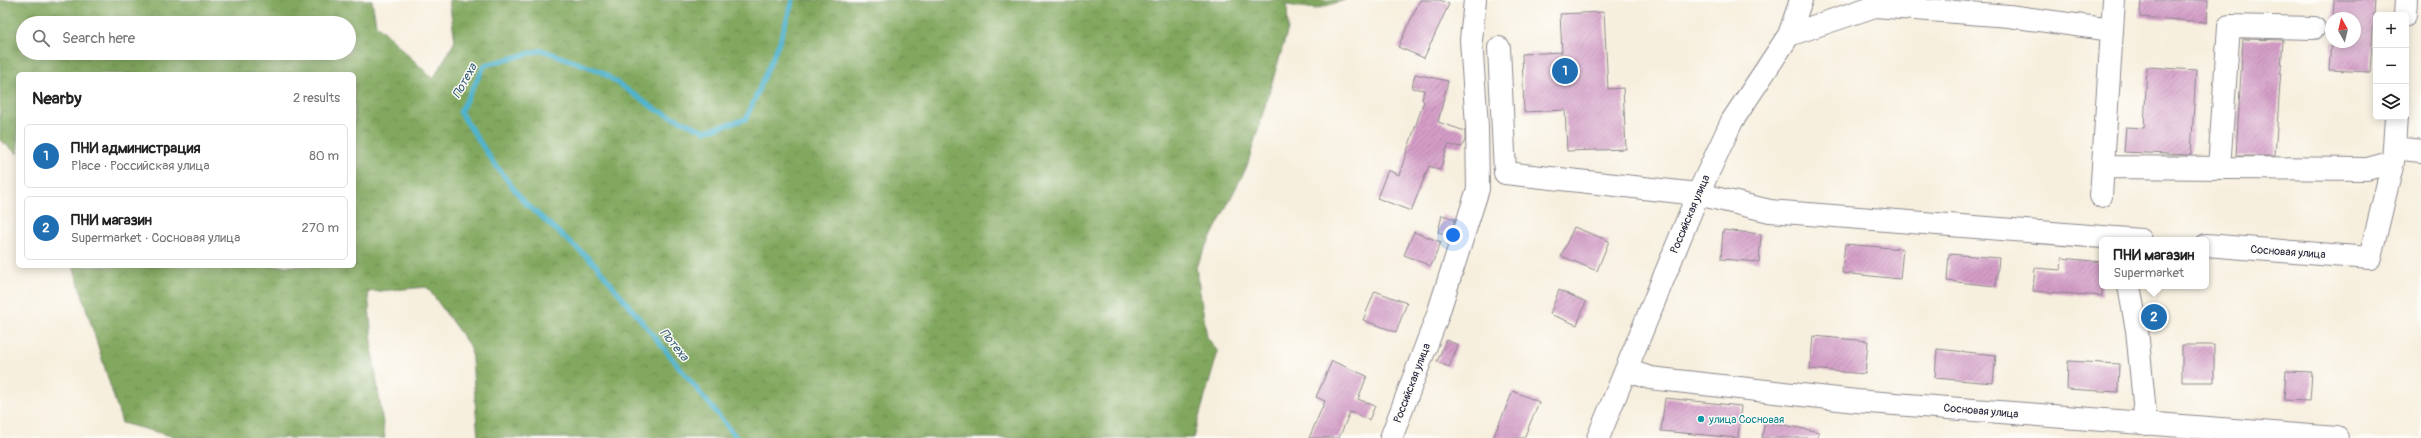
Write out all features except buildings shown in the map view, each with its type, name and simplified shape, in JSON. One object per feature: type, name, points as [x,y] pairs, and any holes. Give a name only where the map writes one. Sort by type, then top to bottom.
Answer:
[{"type":"street","name":"Российская улица","points":[[1391,438],[1437,317],[1478,189],[1477,126],[1471,40],[1475,0]]},
{"type":"street","name":"Российская улица","points":[[1598,438],[1698,194],[1732,121],[1789,35],[1800,0]]},
{"type":"street","points":[[2101,196],[2114,0]]},
{"type":"street","points":[[2405,12],[2406,0]]},
{"type":"street","points":[[1789,35],[1875,6],[2010,8],[2112,30]]},
{"type":"street","points":[[2219,168],[2229,26],[2314,28]]},
{"type":"street","points":[[1499,48],[1505,173],[1698,194],[1770,211],[2102,237]]},
{"type":"street","points":[[2393,155],[2396,120]]},
{"type":"street","points":[[2103,167],[2367,169],[2393,155],[2421,151]]},
{"type":"street","name":"Сосновая улица","points":[[2209,245],[2370,258],[2393,155]]},
{"type":"street","points":[[2130,289],[2137,330],[2146,424]]},
{"type":"street","name":"Сосновая улица","points":[[1626,370],[1650,378],[1856,401],[2337,438]]},
{"type":"green space","points":[[0,0],[372,0],[376,24],[433,79],[455,41],[449,0],[1345,0],[1316,9],[1287,5],[1288,29],[1247,166],[1196,267],[1207,337],[1218,352],[1193,438],[478,438],[471,348],[427,287],[368,292],[373,355],[385,438],[179,438],[122,423],[74,268],[356,268],[356,72],[16,72],[16,152],[0,140]]},
{"type":"waterway","name":"Потеха","points":[[737,438],[595,264],[525,203],[493,162],[460,112],[485,65],[542,50],[600,71],[655,109],[705,131],[746,119],[779,43],[793,0]]},
{"type":"place","name":"ПНИ администрация","points":[[1565,71]]},
{"type":"place","name":"ПНИ магазин","points":[[2154,317]]},
{"type":"place","name":"улица Сосновая","points":[[1701,419]]}]
